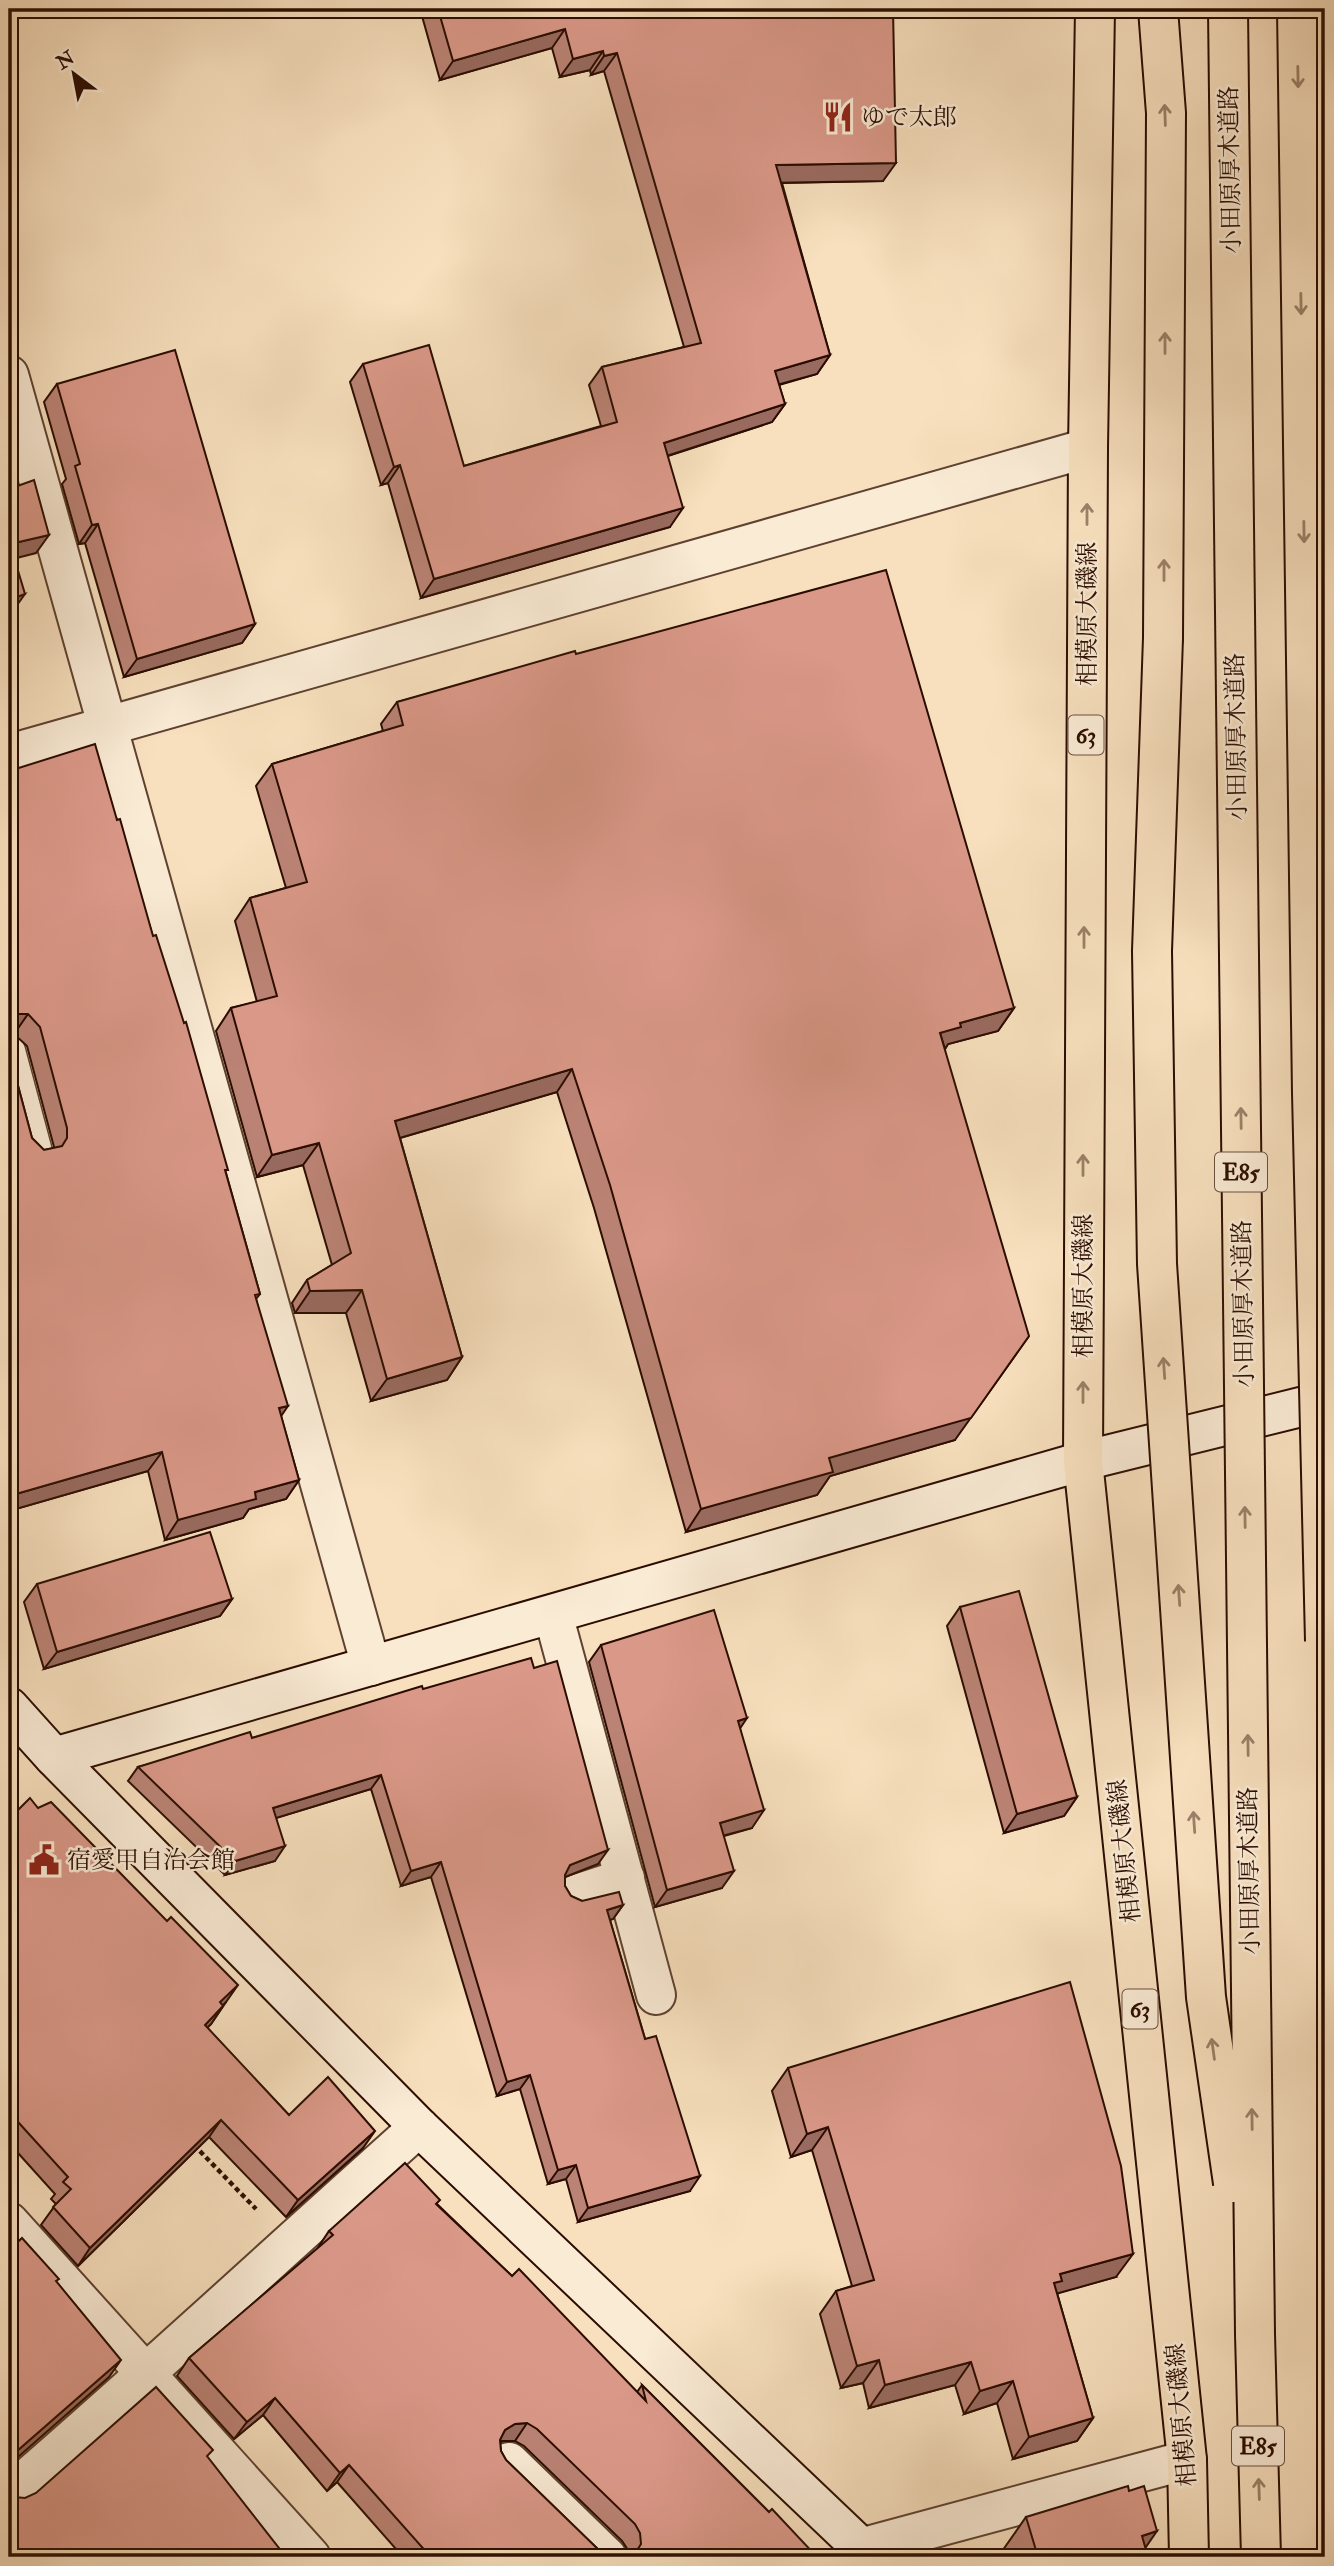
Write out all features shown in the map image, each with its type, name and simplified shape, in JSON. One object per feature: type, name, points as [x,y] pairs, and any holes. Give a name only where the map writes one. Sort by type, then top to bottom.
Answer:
[{"type":"main road","name":"相模原大磯線","points":[[1095,9],[1088,448],[1083,1461],[1187,2460],[1188,2557]]},
{"type":"main road","points":[[1158,9],[1166,113],[1163,638],[1152,951],[1157,1264],[1206,1997],[1255,2334]]},
{"type":"main road","name":"小田原厚木道路","points":[[1228,9],[1255,2334],[1261,2557]]},
{"type":"main road","points":[[1297,9],[1312,1093],[1325,1641]]},
{"type":"street","points":[[9,375],[371,1666]]},
{"type":"street","points":[[9,754],[1088,448]]},
{"type":"street","points":[[54,1757],[1083,1461],[1325,1401]]},
{"type":"street","points":[[553,1614],[656,1995]]},
{"type":"street","points":[[9,1707],[54,1757],[419,2127],[866,2553],[1187,2460]]},
{"type":"street","points":[[576,1894],[625,1878]]},
{"type":"street","points":[[9,2494],[146,2375],[288,2243],[419,2127]]},
{"type":"street","points":[[9,2222],[311,2557]]},
{"type":"street","points":[[509,2462],[607,2557]]},
{"type":"lane","points":[[9,1051],[16,1104],[36,1152]]},
{"type":"building","points":[[438,9],[893,9],[896,163],[776,165],[830,355],[775,371],[785,404],[664,443],[683,508],[434,579],[400,465],[394,467],[363,364],[429,345],[464,466],[617,422],[602,367],[701,343],[617,53],[604,56],[603,51],[573,59],[565,29],[453,61]]},
{"type":"building","points":[[175,350],[255,624],[137,659],[98,524],[92,525],[75,466],[80,464],[57,384]]},
{"type":"building","points":[[34,480],[49,535],[10,544],[25,594],[9,600],[9,489]]},
{"type":"building","points":[[886,570],[1014,1008],[960,1023],[961,1027],[940,1033],[1029,1336],[971,1418],[829,1458],[833,1472],[701,1509],[610,1185],[572,1069],[395,1121],[462,1357],[387,1379],[362,1290],[310,1291],[307,1280],[351,1253],[319,1143],[272,1155],[231,1008],[277,996],[250,898],[307,882],[272,764],[403,725],[397,702],[575,651],[576,654]]},
{"type":"building","points":[[95,744],[117,820],[120,819],[153,936],[156,935],[184,1023],[186,1022],[228,1170],[225,1170],[260,1294],[255,1295],[288,1406],[279,1408],[299,1480],[255,1492],[256,1499],[178,1520],[162,1452],[9,1496],[9,1052],[32,1138],[44,1150],[62,1146],[67,1138],[67,1128],[40,1027],[28,1014],[17,1014],[9,1020],[9,771]]},
{"type":"building","points":[[210,1532],[232,1599],[57,1652],[37,1584]]},
{"type":"building","points":[[1019,1591],[1077,1797],[1017,1814],[960,1607]]},
{"type":"building","points":[[714,1610],[747,1718],[738,1721],[764,1810],[720,1823],[734,1871],[667,1890],[601,1645]]},
{"type":"building","points":[[531,1658],[534,1668],[557,1661],[608,1850],[570,1865],[565,1875],[565,1886],[571,1896],[582,1901],[619,1892],[623,1905],[607,1910],[645,2039],[656,2036],[700,2176],[588,2208],[576,2165],[558,2170],[530,2075],[507,2082],[441,1862],[411,1871],[381,1775],[273,1808],[285,1846],[235,1861],[138,1767],[250,1732],[252,1738],[422,1686],[423,1689]]},
{"type":"building","points":[[30,1798],[38,1808],[51,1802],[167,1921],[171,1917],[238,1985],[220,2002],[223,2006],[205,2025],[289,2115],[328,2077],[375,2131],[298,2200],[221,2120],[90,2248],[53,2207],[71,2189],[63,2182],[68,2177],[9,2112],[9,1819]]},
{"type":"building","points":[[1070,1982],[1121,2166],[1133,2254],[1060,2274],[1062,2281],[1054,2283],[1093,2418],[1029,2437],[1013,2381],[980,2391],[971,2362],[885,2385],[879,2360],[857,2366],[836,2291],[874,2280],[828,2127],[807,2134],[788,2068]]},
{"type":"building","points":[[405,2163],[440,2200],[436,2204],[512,2276],[519,2269],[646,2401],[642,2385],[769,2512],[772,2509],[817,2557],[631,2557],[641,2544],[640,2533],[635,2524],[537,2429],[527,2423],[515,2424],[505,2430],[500,2440],[501,2451],[506,2460],[608,2557],[427,2557],[429,2555],[349,2465],[340,2473],[275,2398],[247,2422],[189,2358],[333,2235],[329,2231]]},
{"type":"building","points":[[22,2238],[59,2279],[56,2281],[121,2360],[9,2458],[9,2250]]},
{"type":"building","points":[[156,2387],[213,2450],[207,2456],[286,2557],[9,2557],[9,2494],[25,2498],[36,2493]]},
{"type":"building","points":[[1128,2486],[1129,2491],[1144,2486],[1157,2531],[1142,2536],[1148,2557],[1038,2557],[1026,2517]]},
{"type":"place","name":"ゆで太郎","points":[[838,117]]},
{"type":"place","name":"宿愛甲自治会館","points":[[44,1860]]}]
